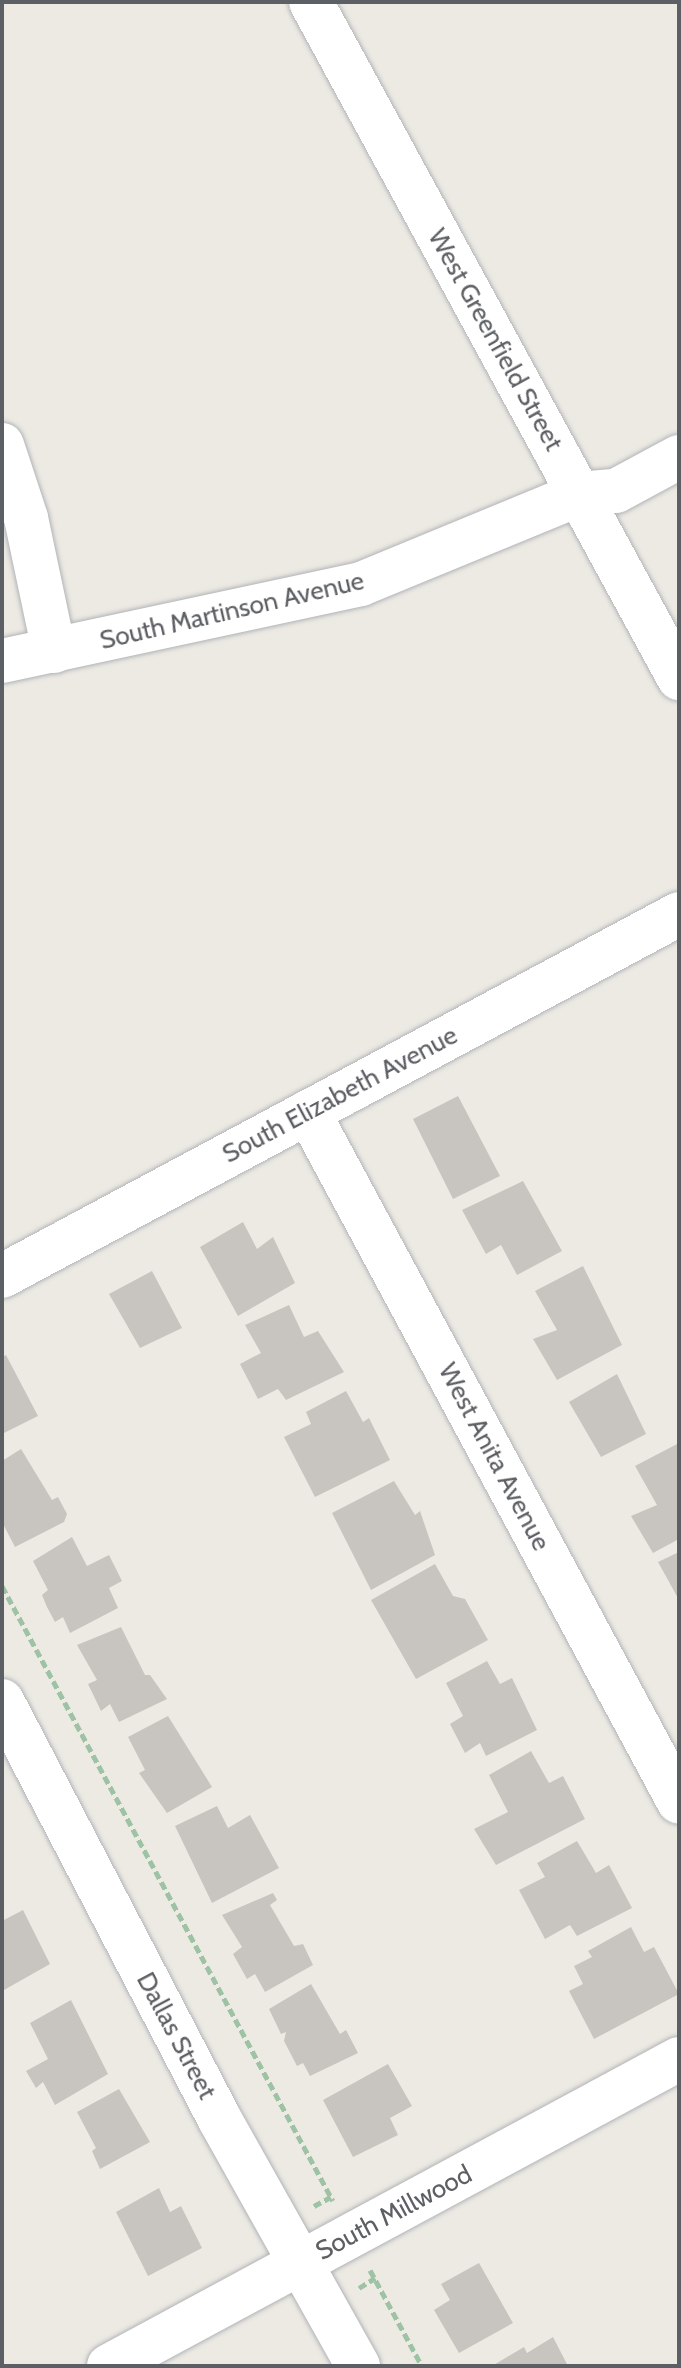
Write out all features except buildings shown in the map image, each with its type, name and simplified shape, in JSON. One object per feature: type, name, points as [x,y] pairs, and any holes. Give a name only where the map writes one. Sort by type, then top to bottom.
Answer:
[{"type":"street","name":"West Greenfield Street","points":[[311,2],[679,678]]},
{"type":"street","points":[[2,445],[26,518],[54,651]]},
{"type":"street","name":"South Martinson Avenue","points":[[2,661],[361,584],[579,494],[616,491],[679,457]]},
{"type":"street","name":"South Elizabeth Avenue","points":[[2,1276],[679,914]]},
{"type":"street","name":"West Anita Avenue","points":[[308,1112],[679,1802]]},
{"type":"street","name":"Dallas Street","points":[[2,1701],[300,2263],[358,2366]]},
{"type":"street","name":"South Millwood","points":[[109,2366],[679,2059]]},
{"type":"path","points":[[2,1586],[422,2366]]}]
